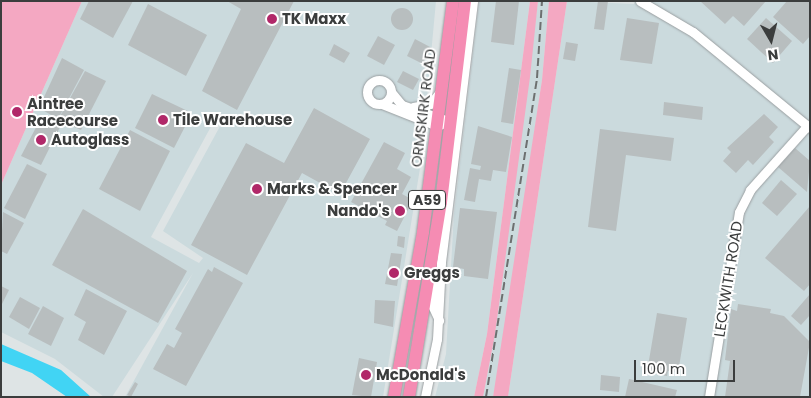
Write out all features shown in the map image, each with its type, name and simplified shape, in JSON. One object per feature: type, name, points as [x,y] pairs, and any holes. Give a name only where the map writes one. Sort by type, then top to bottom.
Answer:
[{"type":"highway","name":"ORMSKIRK ROAD","points":[[408,397],[435,245],[442,88],[453,1]]},
{"type":"highway","name":"ORMSKIRK ROAD","points":[[394,397],[465,1]]},
{"type":"street","points":[[425,397],[439,320],[442,262],[473,1]]},
{"type":"street","points":[[640,1],[693,32],[808,127]]},
{"type":"street","points":[[385,82],[402,105],[442,121],[382,104],[368,98],[370,84],[385,82]]},
{"type":"street","points":[[402,105],[425,106],[442,88]]},
{"type":"street","points":[[382,104],[391,92]]},
{"type":"street","name":"LECKWITH ROAD","points":[[709,397],[739,212],[750,190],[808,127]]},
{"type":"street","points":[[435,245],[432,305],[439,320]]},
{"type":"shaded area","name":"Aintree Racecourse","points":[[1,1],[82,1],[1,185]]},
{"type":"shaded area","points":[[82,1],[436,1],[421,162],[383,397],[125,397],[193,273],[112,397],[104,397],[55,359],[1,332],[1,185]],"holes":[[[225,117],[163,231],[203,258],[199,263],[151,237],[214,121]]]},
{"type":"shaded area","points":[[479,1],[530,1],[487,334],[474,397],[435,397],[446,354],[454,213]]},
{"type":"shaded area","points":[[530,1],[538,1],[530,77],[495,334],[483,397],[474,397],[487,334]]},
{"type":"shaded area","points":[[538,1],[549,1],[542,80],[506,331],[493,397],[483,397],[495,334]]},
{"type":"shaded area","points":[[549,1],[567,1],[508,397],[493,397],[542,80]]},
{"type":"shaded area","points":[[567,1],[634,4],[635,1],[810,1],[810,397],[508,397]]},
{"type":"water","points":[[1,344],[61,370],[91,397],[67,397],[32,373],[1,361]]},
{"type":"building","points":[[89,1],[133,1],[113,38],[80,19]]},
{"type":"building","points":[[227,1],[294,1],[237,110],[202,91],[241,9]]},
{"type":"building","points":[[496,1],[519,1],[514,45],[491,42]]},
{"type":"building","points":[[598,1],[608,1],[604,30],[594,29]]},
{"type":"building","points":[[700,1],[766,1],[744,26],[733,16],[725,24]]},
{"type":"building","points":[[787,1],[810,1],[810,36],[803,44],[773,17]]},
{"type":"building","points":[[148,4],[207,35],[186,76],[128,45]]},
{"type":"building","points":[[402,8],[410,11],[413,19],[410,27],[402,30],[394,27],[391,19],[394,11]]},
{"type":"building","points":[[627,18],[659,23],[652,64],[620,60]]},
{"type":"building","points":[[766,18],[792,41],[773,63],[747,39]]},
{"type":"building","points":[[378,36],[395,45],[384,65],[367,56]]},
{"type":"building","points":[[415,39],[432,48],[423,64],[407,56]]},
{"type":"building","points":[[566,42],[578,44],[575,61],[563,59]]},
{"type":"building","points":[[334,44],[350,53],[344,63],[329,55]]},
{"type":"building","points":[[62,58],[84,70],[58,119],[39,108]]},
{"type":"building","points":[[509,68],[521,70],[513,124],[501,122]]},
{"type":"building","points":[[85,71],[106,81],[81,130],[58,120]]},
{"type":"building","points":[[403,71],[419,79],[413,90],[397,82]]},
{"type":"building","name":"Tile Warehouse","points":[[152,94],[192,113],[174,148],[135,128]]},
{"type":"building","points":[[664,102],[703,107],[702,120],[663,115]]},
{"type":"building","points":[[314,108],[370,139],[340,194],[302,173],[247,275],[191,245],[246,143],[284,163]]},
{"type":"building","points":[[764,114],[778,127],[769,137],[774,142],[753,165],[748,160],[736,173],[723,161],[731,152],[727,148]]},
{"type":"building","name":"Autoglass","points":[[42,116],[61,125],[41,165],[21,156]]},
{"type":"building","points":[[478,126],[512,137],[506,172],[493,170],[491,181],[479,179],[475,202],[464,200],[470,168],[480,170],[481,166],[471,164]]},
{"type":"building","points":[[600,129],[674,138],[671,161],[626,155],[616,231],[588,227]]},
{"type":"building","points":[[130,130],[170,151],[140,211],[99,189]]},
{"type":"building","points":[[384,142],[405,153],[397,169],[411,177],[402,194],[413,200],[397,231],[385,225],[387,221],[351,202]]},
{"type":"building","points":[[795,148],[810,161],[807,192],[778,167]]},
{"type":"building","points":[[27,164],[47,174],[25,219],[4,208]]},
{"type":"building","points":[[781,180],[797,194],[777,216],[762,203]]},
{"type":"building","points":[[810,206],[810,284],[804,291],[765,258]]},
{"type":"building","points":[[460,208],[497,212],[488,279],[464,276],[464,269],[453,267]]},
{"type":"building","points":[[83,209],[187,271],[158,323],[52,265]]},
{"type":"building","points":[[3,212],[24,223],[7,254],[1,251]]},
{"type":"building","points":[[398,236],[405,237],[404,248],[397,246]]},
{"type":"building","name":"Greggs","points":[[391,253],[402,254],[397,286],[385,284]]},
{"type":"building","points":[[214,267],[243,283],[186,386],[153,369],[167,344],[174,348],[182,333],[175,329],[208,269],[212,272]]},
{"type":"building","points":[[1,286],[9,290],[1,306]]},
{"type":"building","points":[[86,289],[127,311],[104,355],[78,340],[86,322],[74,315]]},
{"type":"building","points":[[810,294],[810,315],[801,325],[791,316]]},
{"type":"building","points":[[20,297],[40,308],[29,329],[9,317]]},
{"type":"building","points":[[375,300],[395,301],[393,327],[374,323]]},
{"type":"building","points":[[738,304],[771,309],[770,313],[784,316],[810,342],[800,397],[725,397],[730,361],[725,360],[731,309],[737,311]]},
{"type":"building","points":[[43,306],[64,318],[51,346],[28,334]]},
{"type":"building","points":[[657,313],[687,318],[678,373],[668,371],[667,376],[647,372]]},
{"type":"building","name":"McDonald's","points":[[359,358],[377,362],[371,397],[352,395]]},
{"type":"building","points":[[601,375],[620,377],[619,392],[600,390]]},
{"type":"building","points":[[629,379],[677,390],[675,397],[625,397]]},
{"type":"building","points":[[135,382],[138,384],[131,397],[127,395]]},
{"type":"railway","points":[[486,397],[537,78],[542,1]]},
{"type":"place","name":"TK Maxx","points":[[272,19]]},
{"type":"place","name":"Aintree Racecourse","points":[[17,112]]},
{"type":"place","name":"Tile Warehouse","points":[[163,120]]},
{"type":"place","name":"Autoglass","points":[[41,140]]},
{"type":"place","name":"Marks & Spencer","points":[[257,189]]},
{"type":"place","name":"Nando's","points":[[400,211]]},
{"type":"place","name":"Greggs","points":[[394,273]]},
{"type":"place","name":"McDonald's","points":[[366,375]]}]
